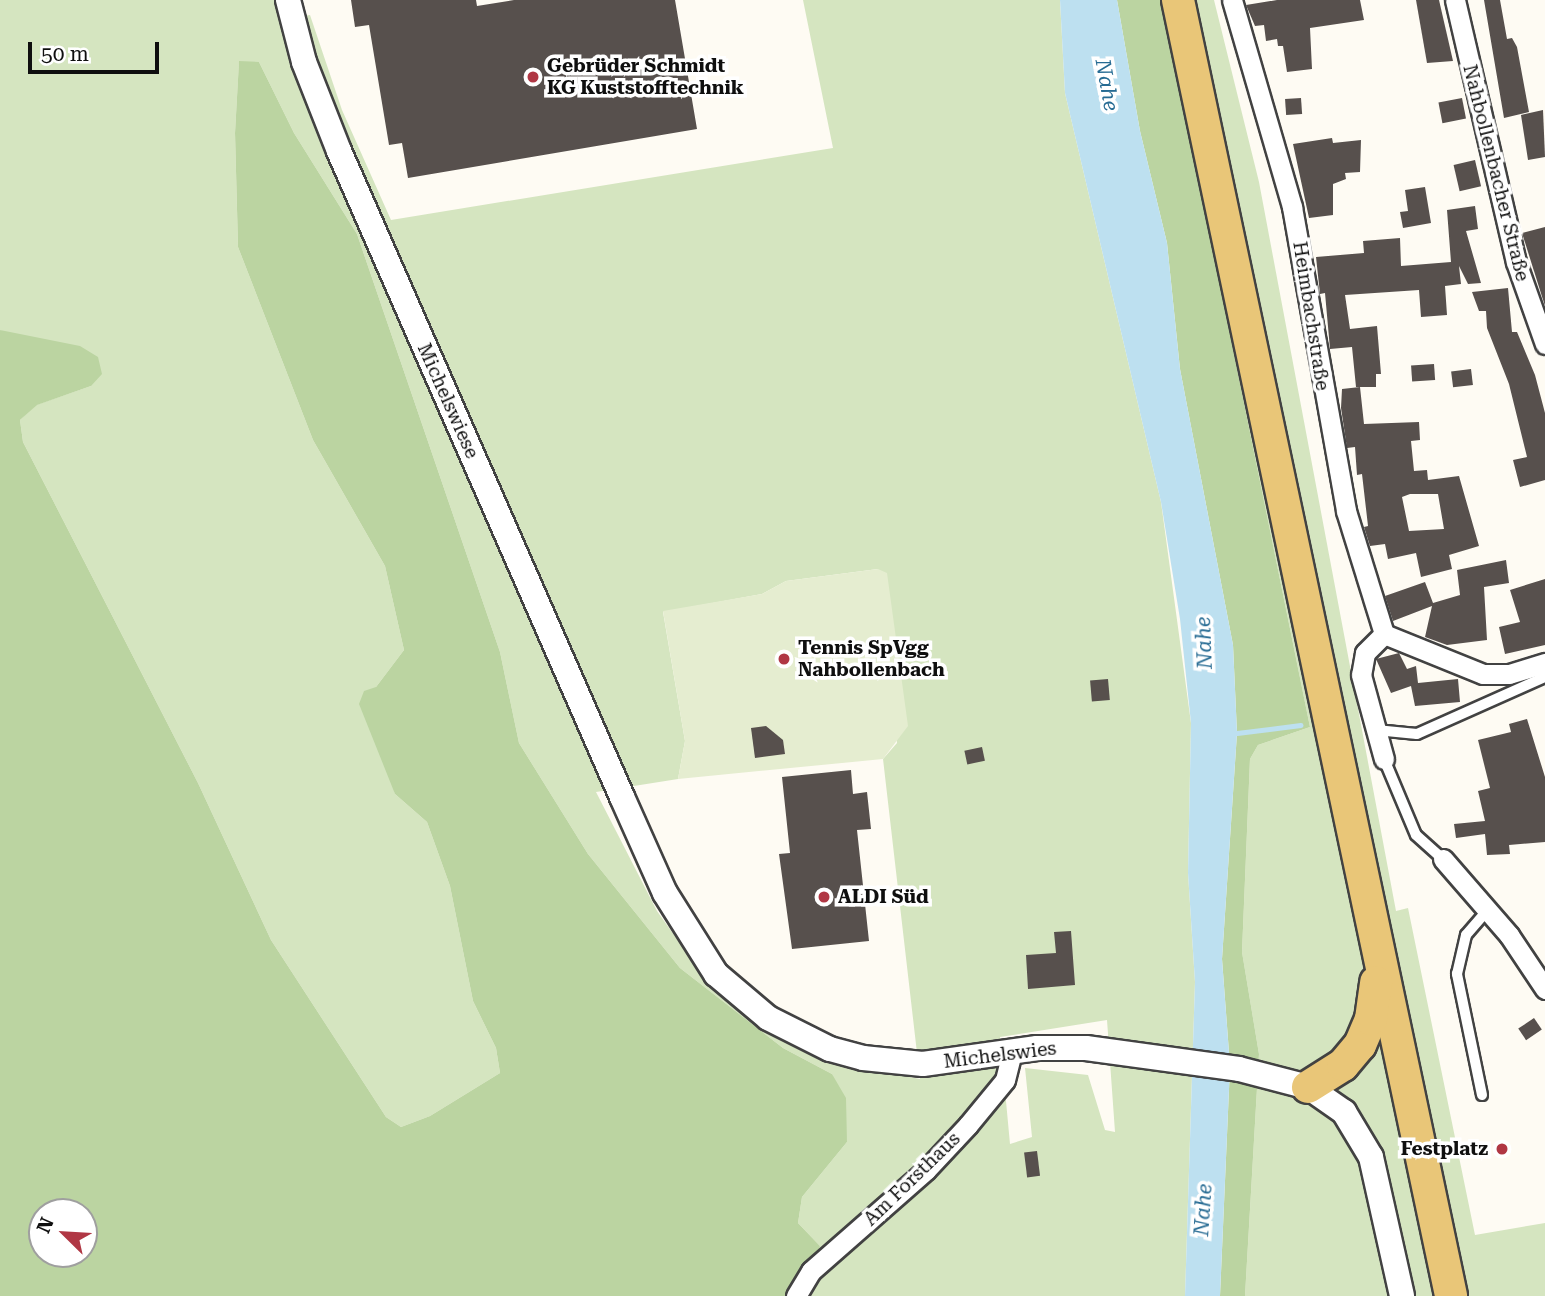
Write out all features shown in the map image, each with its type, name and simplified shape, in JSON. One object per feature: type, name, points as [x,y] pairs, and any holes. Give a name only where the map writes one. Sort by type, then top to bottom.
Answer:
[{"type":"main road","points":[[1178,0],[1451,1296]]},
{"type":"main road","points":[[1308,1087],[1343,1065],[1360,1045],[1371,1020],[1379,960]]},
{"type":"street","name":"Michelswiese","points":[[288,0],[303,62],[339,151],[622,797]]},
{"type":"street","name":"Heimbachstraße","points":[[1232,0],[1292,208],[1346,511],[1384,634]]},
{"type":"street","name":"Nahbollenbacher Straße","points":[[1455,0],[1516,262],[1545,344]]},
{"type":"street","points":[[1384,759],[1373,730],[1363,662],[1371,645],[1384,634],[1483,674],[1509,674],[1545,663]]},
{"type":"street","name":"Michelswies","points":[[622,797],[689,936],[716,974],[768,1018],[830,1049],[923,1065],[1012,1051],[1061,1047],[1141,1053],[1276,1076],[1308,1087],[1344,1112],[1371,1157],[1402,1296]]},
{"type":"street","points":[[1443,859],[1488,910],[1545,989]]},
{"type":"street","name":"Am Forsthaus","points":[[796,1296],[811,1271],[926,1170],[968,1125],[1005,1080],[1012,1051]]},
{"type":"lane","points":[[1373,730],[1417,734],[1545,677]]},
{"type":"lane","points":[[1384,759],[1416,835],[1443,859]]},
{"type":"lane","points":[[1482,1095],[1457,974],[1466,935],[1488,910]]},
{"type":"green space","points":[[0,0],[274,0],[279,20],[310,15],[342,110],[391,220],[833,148],[803,0],[1060,0],[1065,93],[1161,502],[1191,723],[1188,873],[1195,982],[1185,1296],[790,1296],[820,1246],[798,1223],[802,1197],[847,1142],[832,1074],[783,1048],[680,968],[588,854],[519,743],[500,652],[357,234],[294,133],[259,62],[239,62],[235,133],[238,247],[313,440],[385,566],[404,650],[376,687],[395,794],[427,822],[450,886],[473,1001],[496,1048],[500,1073],[430,1116],[401,1127],[386,1117],[271,940],[198,783],[23,442],[20,420],[36,405],[91,386],[0,330]],"holes":[[[878,569],[897,743],[883,759],[920,1079],[828,1061],[786,1043],[741,1013],[701,973],[657,911],[596,792],[678,779],[685,741],[663,612],[762,594],[786,581]],[[1107,1020],[1115,1132],[1105,1130],[1088,1075],[1025,1068],[1032,1137],[1010,1144],[1000,1037]]]},
{"type":"green space","points":[[1117,0],[1162,0],[1310,727],[1258,745],[1250,759],[1242,952],[1259,1054],[1245,1296],[1220,1296],[1230,1066],[1222,959],[1237,733],[1233,645],[1180,369],[1167,243],[1140,131]]},
{"type":"green space","points":[[1162,0],[1214,0],[1259,182],[1396,911],[1408,908],[1475,1235],[1545,1223],[1545,1296],[1245,1296],[1259,1054],[1242,952],[1250,759],[1258,745],[1310,727]]},
{"type":"green space","points":[[239,61],[259,62],[294,133],[357,234],[500,652],[519,743],[588,854],[680,968],[783,1048],[832,1074],[846,1098],[847,1142],[802,1197],[798,1223],[820,1246],[817,1256],[790,1296],[0,1296],[0,330],[80,346],[98,357],[102,374],[91,386],[37,405],[20,420],[23,442],[198,783],[271,940],[386,1117],[401,1127],[430,1116],[500,1073],[496,1048],[473,1001],[450,886],[427,822],[395,794],[359,704],[364,691],[376,687],[404,650],[385,566],[313,440],[238,247],[235,133]]},
{"type":"green space","name":"Tennis SpVgg Nahbollenbach","points":[[878,569],[887,573],[908,726],[883,759],[678,779],[685,741],[663,611],[762,594],[786,581]]},
{"type":"water","name":"Nahe","points":[[1060,0],[1117,0],[1140,131],[1167,243],[1180,369],[1233,645],[1237,733],[1222,959],[1230,1066],[1220,1296],[1185,1296],[1195,982],[1188,873],[1191,723],[1180,619],[1161,502],[1065,93]]},
{"type":"building","name":"Gebrüder Schmidt KG Kuststofftechnik","points":[[351,0],[476,0],[477,6],[514,0],[675,0],[697,129],[408,178],[402,143],[389,145],[369,25],[355,27]]},
{"type":"building","points":[[1277,0],[1360,0],[1364,20],[1310,28],[1312,69],[1287,72],[1283,46],[1278,46],[1277,39],[1266,41],[1264,25],[1255,26],[1246,5]]},
{"type":"building","points":[[1416,0],[1439,0],[1453,61],[1427,63]]},
{"type":"building","points":[[1484,0],[1500,0],[1507,39],[1512,38],[1517,47],[1529,112],[1504,118]]},
{"type":"building","points":[[1301,98],[1302,114],[1286,115],[1285,99]]},
{"type":"building","points":[[1462,98],[1466,119],[1442,123],[1438,103]]},
{"type":"building","points":[[1543,110],[1545,157],[1528,160],[1521,115]]},
{"type":"building","points":[[1332,138],[1333,143],[1361,140],[1360,172],[1345,173],[1346,179],[1333,184],[1333,215],[1309,218],[1293,144]]},
{"type":"building","points":[[1475,160],[1481,186],[1460,191],[1454,165]]},
{"type":"building","points":[[1425,187],[1431,223],[1403,228],[1400,212],[1408,211],[1405,190]]},
{"type":"building","points":[[1475,206],[1478,229],[1466,231],[1481,283],[1468,284],[1459,266],[1461,284],[1445,286],[1447,315],[1421,317],[1419,290],[1345,295],[1350,329],[1377,326],[1381,374],[1376,374],[1376,387],[1356,387],[1352,347],[1330,349],[1325,293],[1320,294],[1316,257],[1364,253],[1363,241],[1400,238],[1401,266],[1451,262],[1447,210]]},
{"type":"building","points":[[1545,227],[1545,306],[1522,233]]},
{"type":"building","points":[[1508,288],[1512,332],[1517,332],[1535,375],[1545,413],[1545,480],[1520,487],[1513,460],[1527,457],[1509,384],[1487,328],[1486,311],[1479,311],[1472,292]]},
{"type":"building","points":[[1434,364],[1435,380],[1412,382],[1411,366]]},
{"type":"building","points":[[1471,369],[1473,385],[1453,387],[1451,371]]},
{"type":"building","points":[[1360,387],[1364,424],[1419,422],[1420,440],[1411,441],[1414,471],[1427,470],[1428,480],[1459,476],[1479,546],[1449,555],[1452,569],[1421,577],[1416,553],[1388,559],[1385,544],[1370,546],[1364,527],[1368,526],[1362,474],[1357,475],[1355,447],[1347,448],[1341,408],[1342,389]],"holes":[[[1410,494],[1438,494],[1444,529],[1409,531],[1402,497]]]},
{"type":"building","points":[[1506,560],[1509,583],[1484,587],[1487,640],[1447,645],[1425,637],[1432,606],[1393,621],[1385,596],[1425,582],[1433,603],[1460,595],[1457,570]]},
{"type":"building","points":[[1545,579],[1545,645],[1505,654],[1499,627],[1520,622],[1510,590]]},
{"type":"building","points":[[1399,653],[1407,669],[1416,666],[1418,683],[1458,679],[1460,702],[1415,706],[1411,686],[1391,693],[1376,659]]},
{"type":"building","points":[[1108,679],[1110,700],[1092,701],[1090,681]]},
{"type":"building","points":[[1527,719],[1545,777],[1545,842],[1509,845],[1510,854],[1487,855],[1485,834],[1456,838],[1454,824],[1485,821],[1478,791],[1490,788],[1478,740],[1511,732],[1509,724]]},
{"type":"building","points":[[766,726],[783,740],[785,754],[755,758],[751,728]]},
{"type":"building","points":[[982,747],[985,761],[967,764],[964,751]]},
{"type":"building","name":"ALDI Süd","points":[[851,770],[853,794],[867,792],[871,829],[857,830],[869,941],[792,949],[779,854],[790,853],[782,777]]},
{"type":"building","points":[[1071,931],[1075,985],[1028,989],[1026,955],[1056,953],[1054,932]]},
{"type":"building","points":[[1534,1018],[1542,1030],[1526,1040],[1518,1029]]},
{"type":"building","points":[[1037,1151],[1040,1176],[1027,1177],[1024,1153]]},
{"type":"waterway","points":[[1237,733],[1301,725]]},
{"type":"place","name":"Gebrüder Schmidt KG Kuststofftechnik","points":[[533,77]]},
{"type":"place","name":"Tennis SpVgg Nahbollenbach","points":[[784,659]]},
{"type":"place","name":"ALDI Süd","points":[[824,897]]},
{"type":"place","name":"Festplatz","points":[[1502,1149]]}]
